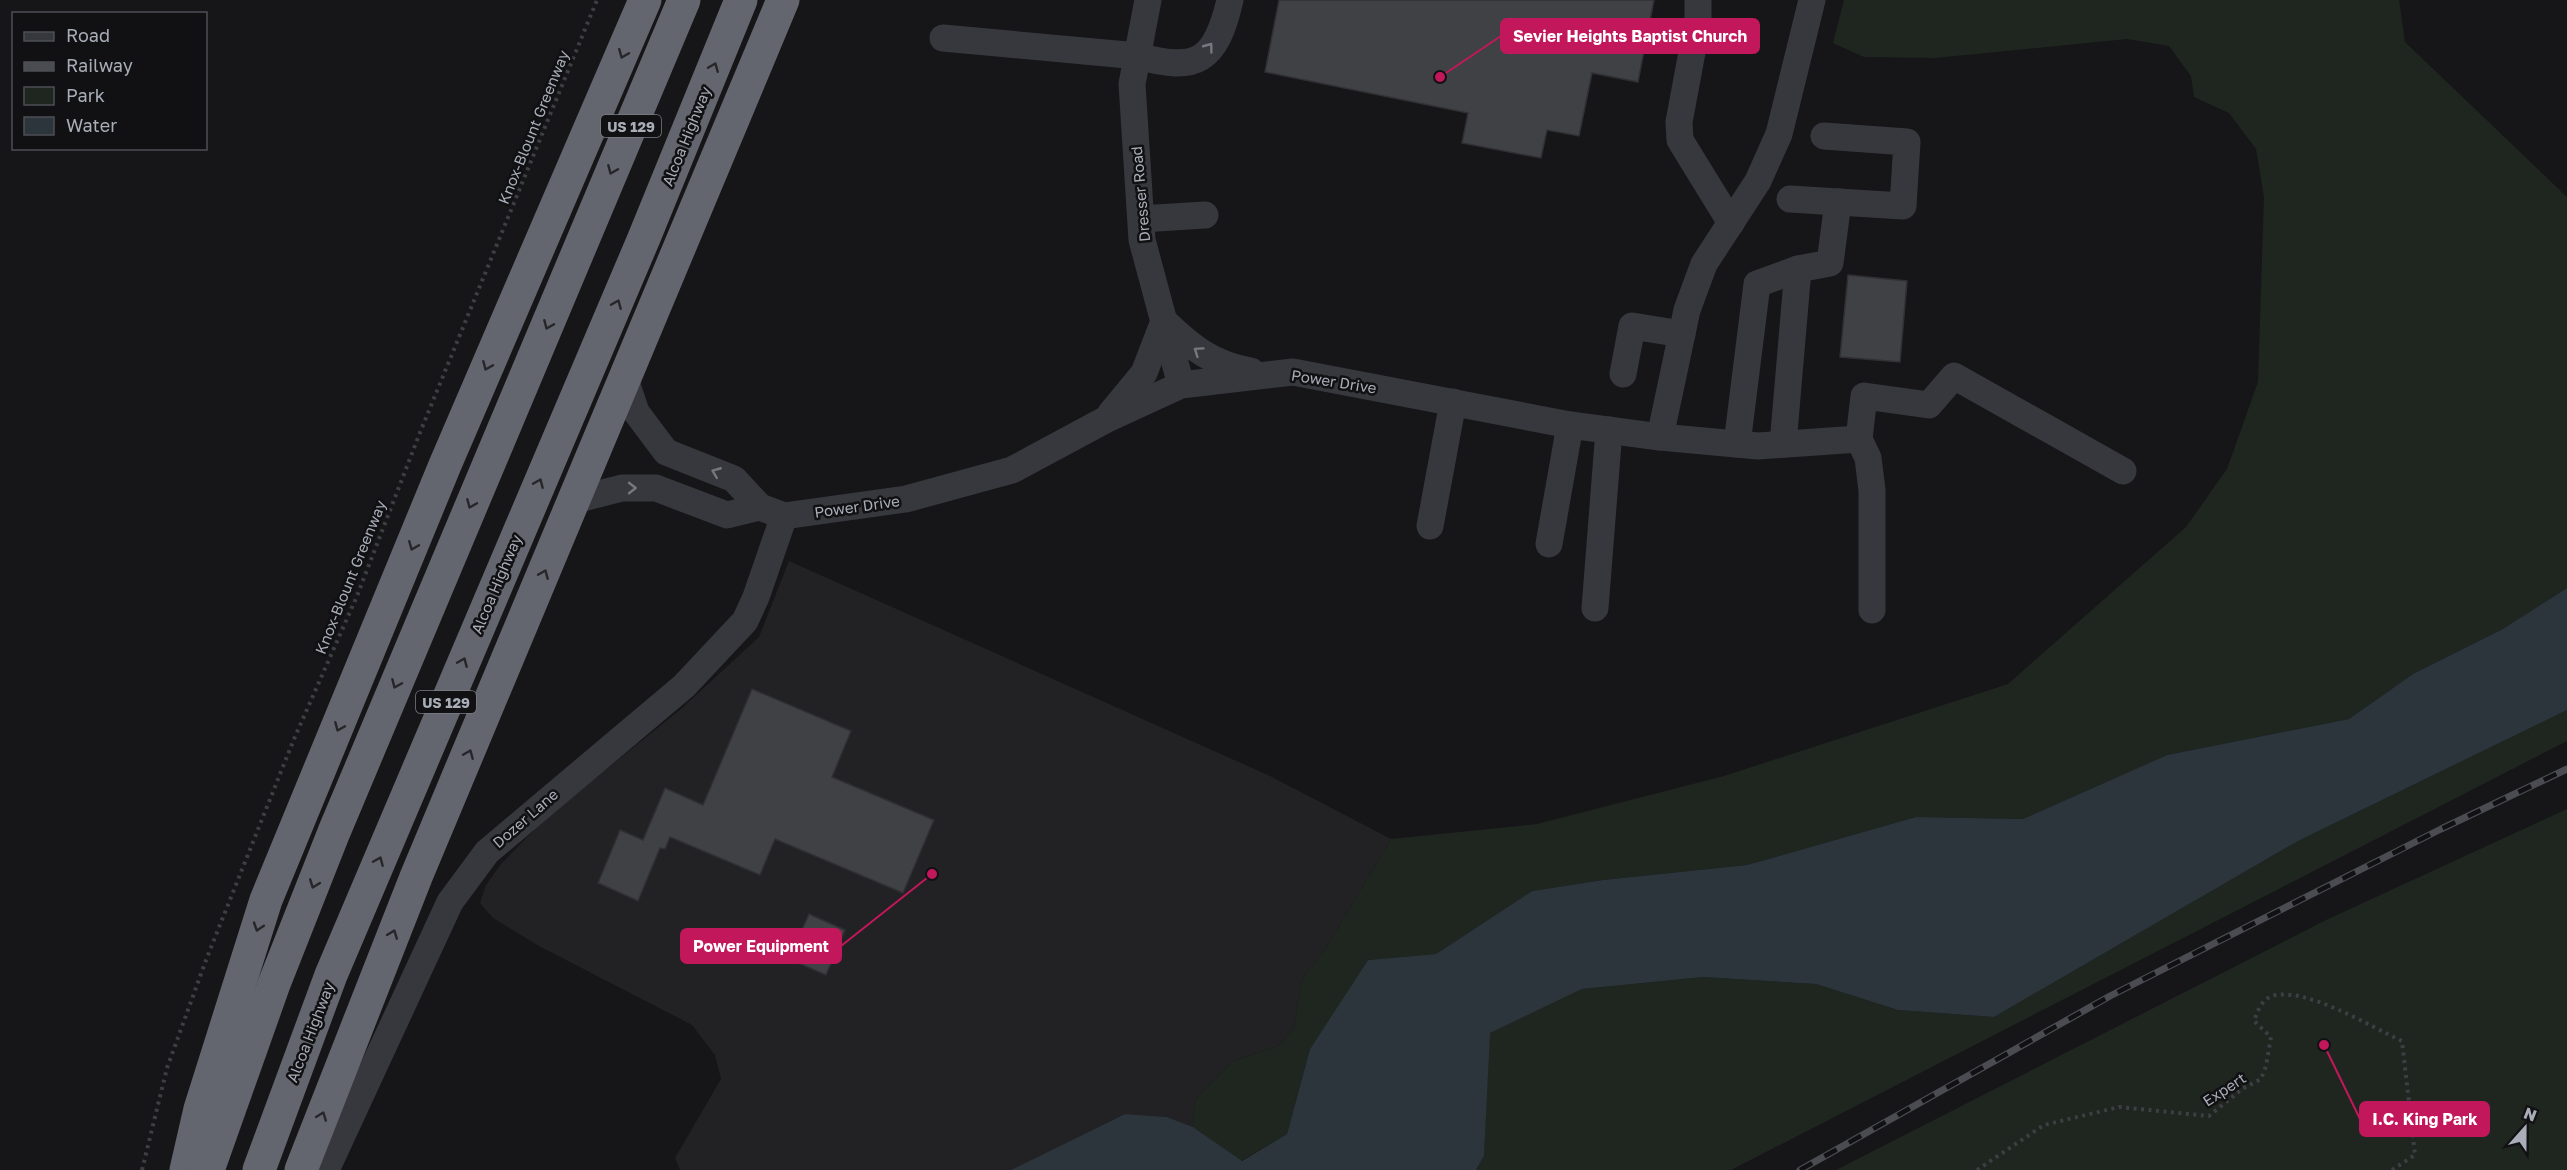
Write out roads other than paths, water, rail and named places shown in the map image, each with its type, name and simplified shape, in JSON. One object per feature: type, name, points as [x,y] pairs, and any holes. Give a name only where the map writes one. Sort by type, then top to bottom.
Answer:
[{"type":"highway","points":[[186,1170],[200,1109],[266,900],[445,465],[645,0]]},
{"type":"highway","name":"US 129","points":[[208,1170],[274,984],[339,821],[684,0]]},
{"type":"highway","name":"Alcoa Highway","points":[[259,1170],[332,975],[645,238],[741,0]]},
{"type":"highway","points":[[301,1170],[416,877],[783,0]]},
{"type":"street","name":"Dresser Road","points":[[1148,0],[1132,84],[1142,240],[1181,385]]},
{"type":"street","points":[[944,38],[1138,56],[1168,65],[1195,63],[1211,49],[1225,19],[1230,0]]},
{"type":"street","points":[[1698,0],[1698,20],[1678,122],[1680,140],[1731,223]]},
{"type":"street","points":[[1660,437],[1687,310],[1704,264],[1758,181],[1779,134],[1812,0]]},
{"type":"street","points":[[1790,199],[1903,207],[1907,142],[1824,136]]},
{"type":"street","points":[[1737,444],[1757,284],[1798,268],[1830,263],[1838,202]]},
{"type":"street","points":[[1141,219],[1205,215]]},
{"type":"street","points":[[1783,444],[1798,268]]},
{"type":"street","points":[[1105,420],[1144,373],[1164,321],[1188,344],[1219,364],[1273,374]]},
{"type":"street","points":[[1623,374],[1632,326],[1682,334]]},
{"type":"street","name":"Power Drive","points":[[575,500],[622,488],[656,488],[728,515],[906,499],[1012,470],[1105,420],[1181,385],[1293,372],[1570,425],[1660,437],[1737,444],[1783,444],[1859,439]]},
{"type":"street","points":[[1872,609],[1872,490],[1868,458],[1859,439],[1864,396],[1929,405],[1954,376],[2123,471]]},
{"type":"street","points":[[625,379],[636,412],[666,452],[734,479],[772,512]]},
{"type":"street","points":[[1430,526],[1453,402]]},
{"type":"street","points":[[1549,544],[1570,425]]},
{"type":"street","points":[[1595,608],[1609,430]]},
{"type":"street","name":"Dozer Lane","points":[[326,1170],[450,902],[487,852],[684,686],[745,621],[756,597],[772,512]]},
{"type":"water","points":[[2567,588],[2567,710],[2298,841],[1994,1017],[1898,1010],[1816,984],[1703,977],[1582,989],[1490,1033],[1484,1156],[1476,1170],[1011,1170],[1125,1114],[1167,1117],[1193,1127],[1242,1161],[1287,1134],[1310,1049],[1368,960],[1436,954],[1532,891],[1603,880],[1747,865],[1916,817],[2023,819],[2167,755],[2349,719],[2413,674],[2501,630]]},
{"type":"railway","points":[[1800,1170],[2110,996],[2441,829],[2567,769]]},
{"type":"place","name":"Sevier Heights Baptist Church","points":[[1440,77]]},
{"type":"place","name":"Power Equipment","points":[[932,874]]},
{"type":"place","name":"I.C. King Park","points":[[2324,1045]]}]
